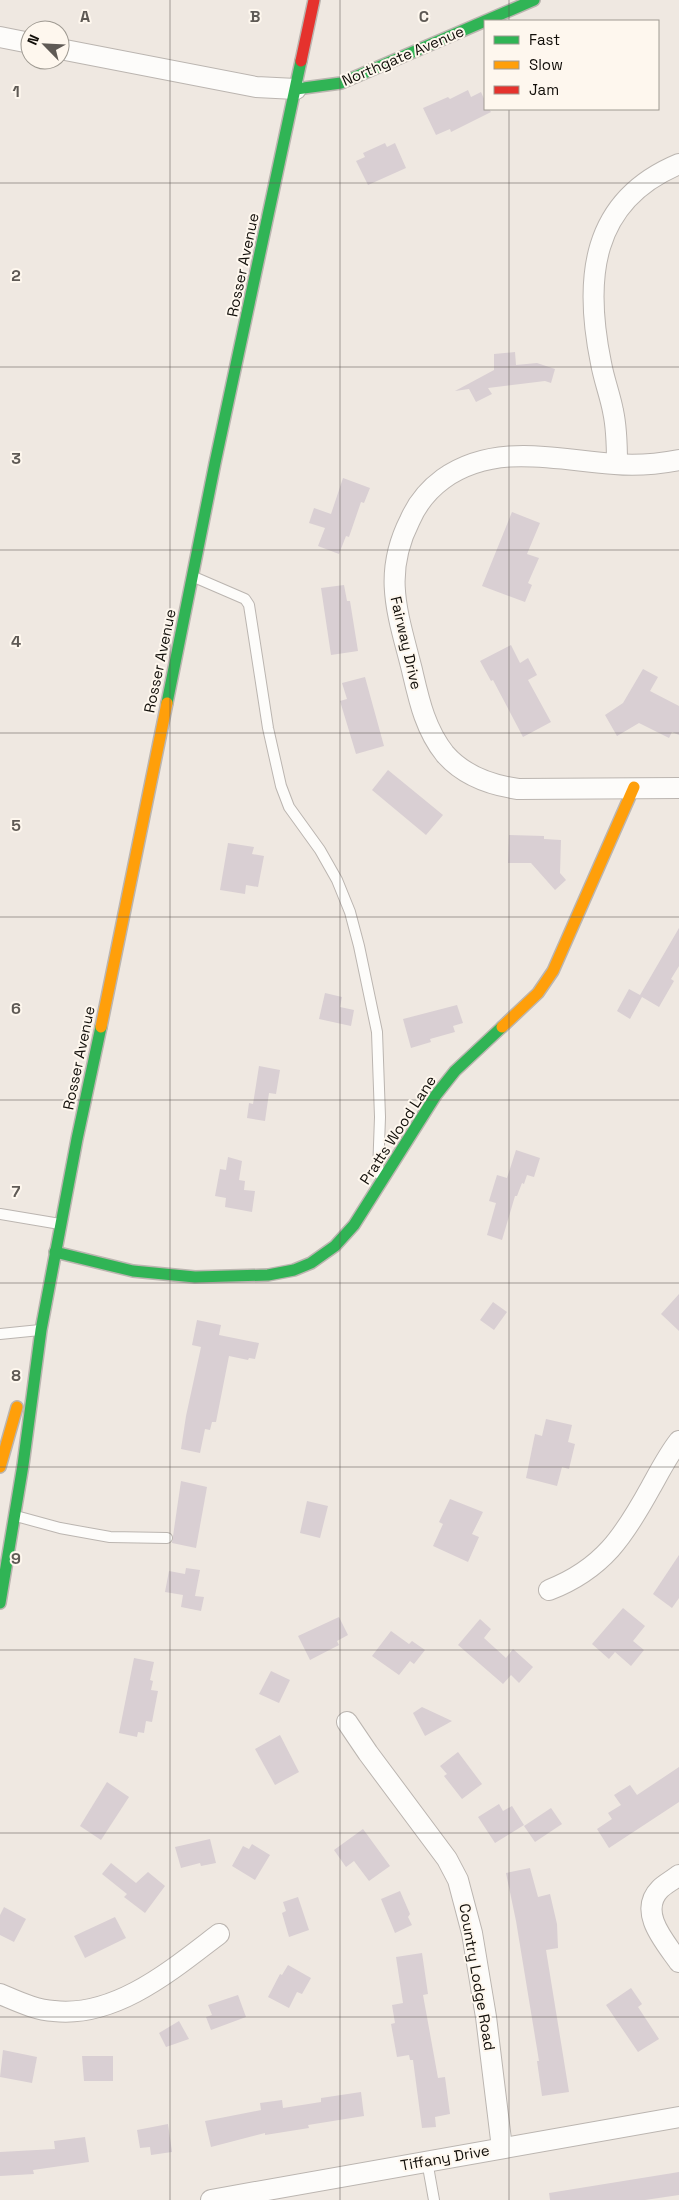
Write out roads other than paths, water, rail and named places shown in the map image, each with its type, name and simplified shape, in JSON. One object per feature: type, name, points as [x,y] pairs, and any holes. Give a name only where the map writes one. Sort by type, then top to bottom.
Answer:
[{"type":"main road","name":"Rosser Avenue","points":[[0,1603],[15,1515],[41,1330],[55,1252],[192,577],[314,0]]},
{"type":"main road","name":"Northgate Avenue","points":[[296,89],[341,83],[524,2]]},
{"type":"main road","name":"Pratts Wood Lane","points":[[55,1252],[120,1269],[164,1275],[209,1278],[289,1272],[326,1254],[343,1239],[354,1225],[436,1095],[455,1071],[538,993],[553,971],[634,787]]},
{"type":"main road","name":"Rosser Avenue","points":[[0,1467],[31,1357],[41,1330]]},
{"type":"street","points":[[0,37],[20,41]]},
{"type":"street","name":"Northgate Avenue","points":[[70,50],[256,87],[296,89]]},
{"type":"street","points":[[617,464],[613,412],[601,365],[595,330],[596,260],[600,243],[613,216],[640,187],[654,177],[679,164]]},
{"type":"street","name":"Fairway Drive","points":[[679,460],[663,463],[617,464],[544,456],[510,456],[486,459],[465,466],[442,480],[415,509],[403,533],[396,557],[393,581],[396,605],[423,715],[441,748],[462,770],[480,780],[497,786],[518,789],[679,788]]},
{"type":"street","points":[[550,1590],[580,1576],[609,1552],[640,1507],[679,1441]]},
{"type":"street","name":"Country Lodge Road","points":[[348,1722],[368,1753],[447,1859],[458,1880],[472,1933],[496,2087],[502,2148]]},
{"type":"street","points":[[679,1876],[659,1890],[653,1900],[651,1909],[653,1923],[679,1962]]},
{"type":"street","points":[[0,1994],[32,2007],[53,2011],[75,2012],[96,2008],[123,1998],[152,1982],[219,1934]]},
{"type":"street","name":"Tiffany Drive","points":[[211,2200],[267,2195],[427,2161],[679,2117]]},
{"type":"lane","points":[[192,577],[245,598],[249,605],[268,728],[280,786],[289,807],[320,850],[337,880],[350,912],[377,1032],[380,1117],[377,1189]]},
{"type":"lane","points":[[0,1214],[61,1224]]},
{"type":"lane","points":[[0,1334],[41,1330]]},
{"type":"lane","points":[[15,1515],[60,1528],[110,1536],[167,1538]]},
{"type":"lane","points":[[427,2161],[434,2200]]}]
